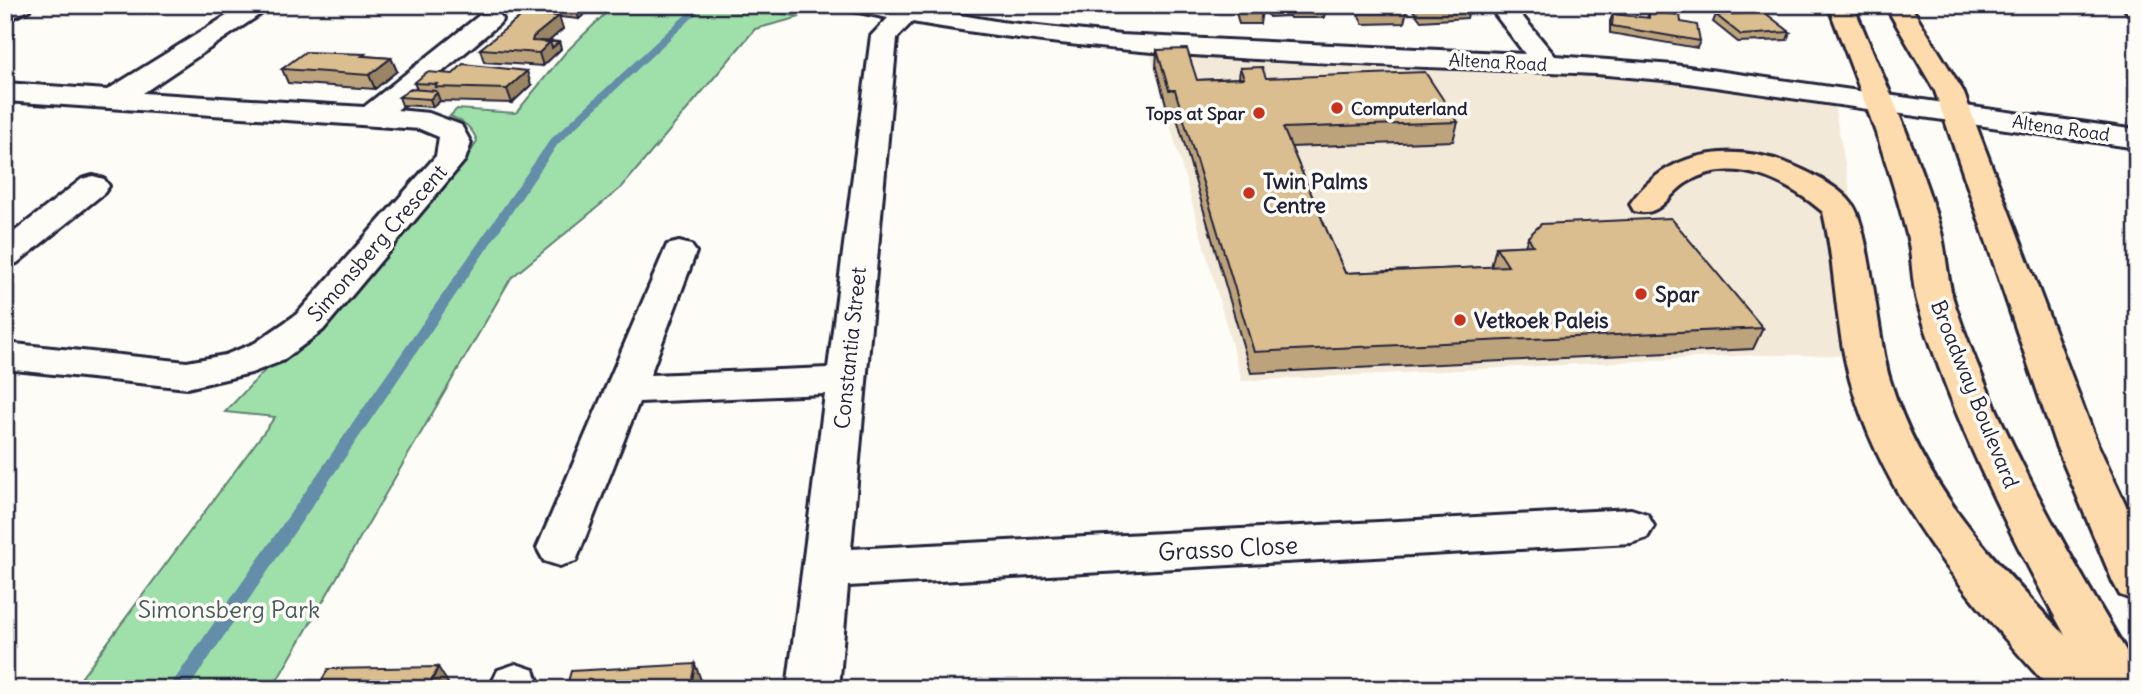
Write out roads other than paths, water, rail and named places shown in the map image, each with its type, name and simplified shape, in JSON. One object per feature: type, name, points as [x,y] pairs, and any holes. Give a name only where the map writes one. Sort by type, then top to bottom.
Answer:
[{"type":"main road","name":"Broadway Boulevard","points":[[1840,5],[1879,101],[1924,233],[1936,303],[1994,452],[2052,569],[2121,689]]},
{"type":"main road","points":[[1897,5],[1949,90],[2053,383],[2137,582]]},
{"type":"main road","points":[[1646,204],[1678,174],[1704,165],[1746,163],[1796,177],[1839,209],[1870,381],[1897,454],[1938,526],[2008,610],[2083,689]]},
{"type":"street","points":[[5,13],[20,5]]},
{"type":"street","points":[[113,99],[262,5]]},
{"type":"street","name":"Altena Road","points":[[858,5],[1020,33],[1121,43],[1674,73],[2137,139]]},
{"type":"street","points":[[1500,5],[1548,65]]},
{"type":"street","name":"Constantia Street","points":[[813,689],[884,36],[905,15]]},
{"type":"street","points":[[371,116],[490,19]]},
{"type":"street","name":"Simonsberg Crescent","points":[[5,92],[420,120],[443,126],[455,137],[454,152],[310,322],[282,345],[244,363],[187,375],[5,356]]},
{"type":"street","points":[[5,256],[93,186]]},
{"type":"street","points":[[560,548],[678,252]]},
{"type":"street","points":[[625,389],[847,380]]},
{"type":"street","name":"Grasso Close","points":[[826,569],[1631,526]]},
{"type":"waterway","points":[[177,689],[554,142],[702,5]]},
{"type":"place","name":"Computerland","points":[[1337,108]]},
{"type":"place","name":"Tops at Spar","points":[[1259,113]]},
{"type":"place","name":"Twin Palms Centre","points":[[1249,193]]},
{"type":"place","name":"Spar","points":[[1641,294]]},
{"type":"place","name":"Vetkoek Paleis","points":[[1460,320]]},
{"type":"park label","name":"Simonsberg Park","points":[[229,609]]}]
